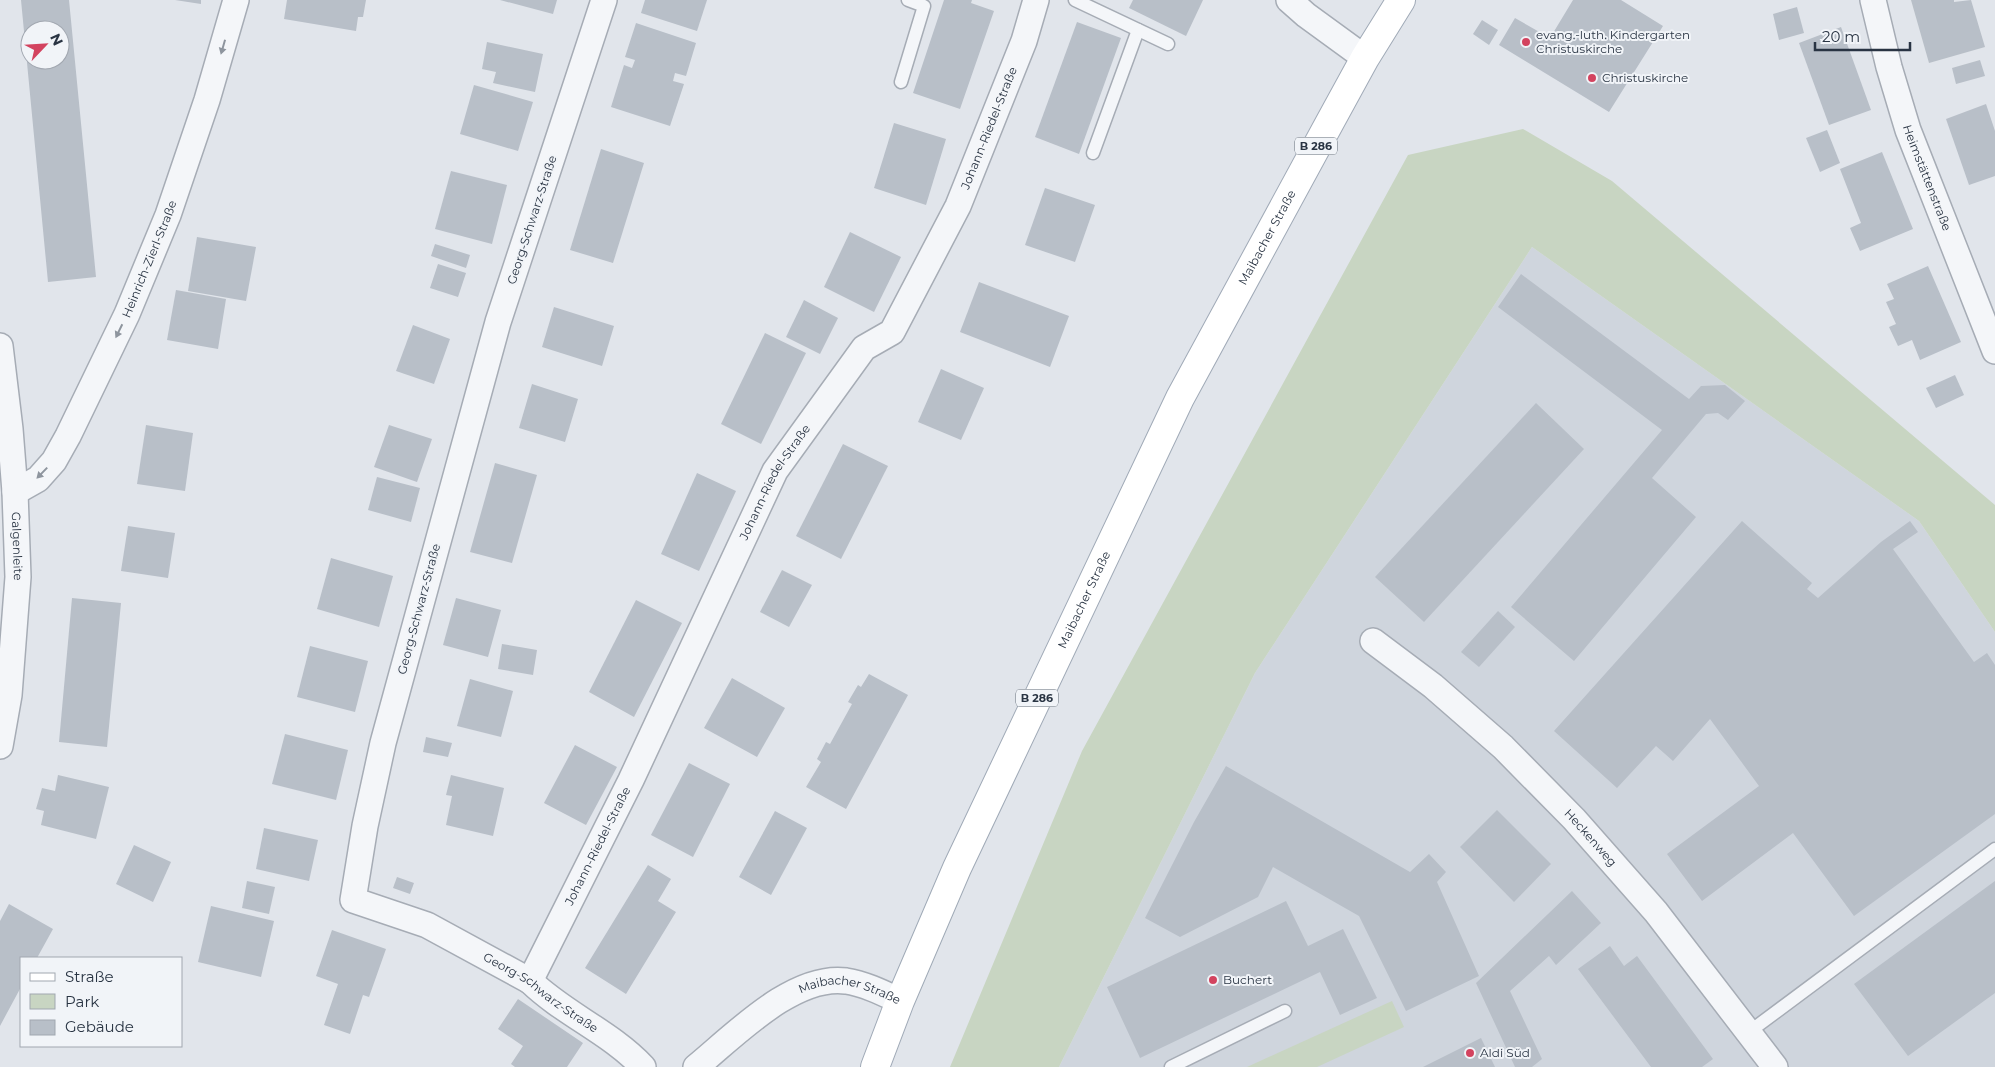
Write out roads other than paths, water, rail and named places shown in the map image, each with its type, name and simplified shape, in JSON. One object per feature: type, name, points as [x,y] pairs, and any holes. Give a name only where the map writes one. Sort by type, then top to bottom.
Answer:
[{"type":"main road","name":"Maibacher Straße","points":[[900,1001],[962,859],[1180,398],[1365,58],[1401,0]]},
{"type":"main road","name":"B 286","points":[[874,1067],[900,1001]]},
{"type":"street","name":"Heinrich-Zierl-Straße","points":[[15,492],[38,479],[54,461],[127,314],[171,206],[207,100],[236,0]]},
{"type":"street","name":"Georg-Schwarz-Straße","points":[[604,0],[498,322],[383,743],[365,826],[353,900],[427,925],[530,981],[542,993],[597,1029],[634,1057],[643,1067]]},
{"type":"street","name":"Johann-Riedel-Straße","points":[[530,981],[631,780],[775,470],[864,348],[892,332],[958,206],[1024,41],[1036,0]]},
{"type":"street","points":[[1290,0],[1306,15],[1365,58]]},
{"type":"street","name":"Heimstättenstraße","points":[[1872,0],[1908,130],[1995,351]]},
{"type":"street","name":"Galgenleite","points":[[0,346],[15,492],[18,586],[9,695],[0,746]]},
{"type":"street","name":"Heckenweg","points":[[1373,641],[1433,686],[1503,747],[1574,819],[1656,912],[1775,1067]]},
{"type":"street","name":"Maibacher Straße","points":[[696,1067],[763,1012],[795,992],[812,985],[830,981],[862,984],[900,1001]]},
{"type":"lane","points":[[901,82],[924,6],[908,0]]},
{"type":"lane","points":[[1075,0],[1168,44]]},
{"type":"lane","points":[[1093,153],[1138,30]]},
{"type":"lane","points":[[1748,1032],[1995,849]]},
{"type":"lane","points":[[1171,1067],[1285,1011]]},
{"type":"place","name":"evang.-luth. Kindergarten Christuskirche","points":[[1526,42]]},
{"type":"place","name":"Christuskirche","points":[[1592,78]]},
{"type":"place","name":"Buchert","points":[[1213,980]]},
{"type":"place","name":"Aldi Süd","points":[[1470,1053]]}]
